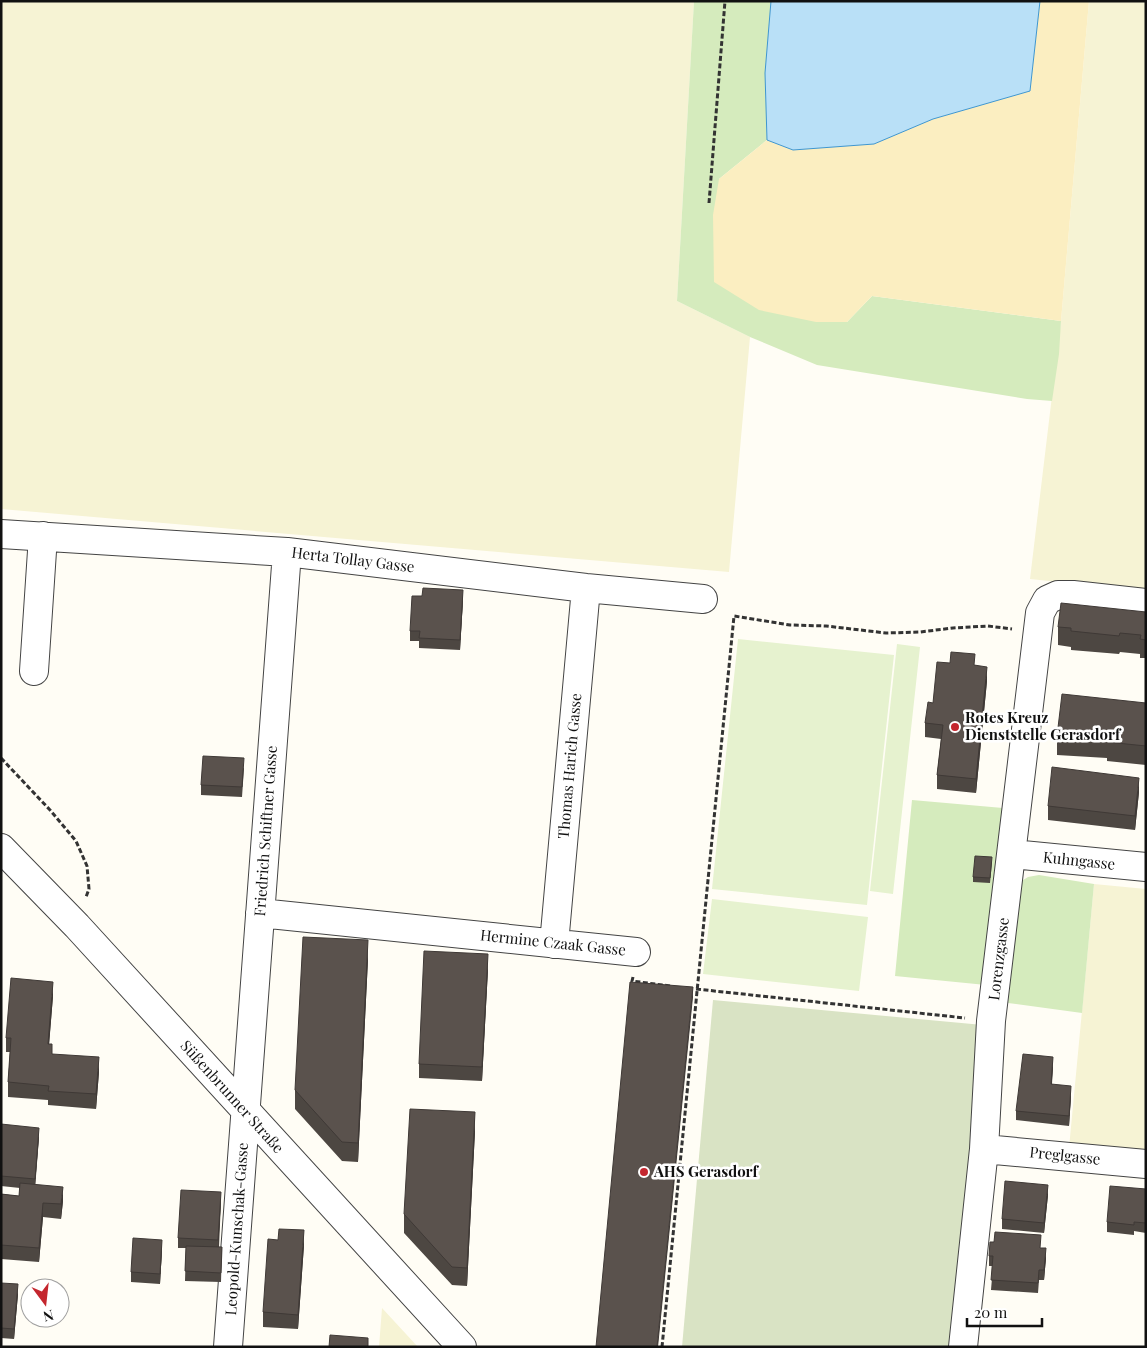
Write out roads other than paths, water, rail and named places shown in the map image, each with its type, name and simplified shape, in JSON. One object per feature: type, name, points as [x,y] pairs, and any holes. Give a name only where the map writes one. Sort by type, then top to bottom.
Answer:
[{"type":"street","name":"Herta Tollay Gasse","points":[[1,534],[287,552],[586,588],[703,599]]},
{"type":"street","points":[[34,671],[42,536]]},
{"type":"street","name":"Friedrich Schiftner Gasse","points":[[245,1110],[287,552]]},
{"type":"street","name":"Thomas Harich Gasse","points":[[554,944],[586,588]]},
{"type":"street","name":"Lorenzgasse","points":[[963,1347],[984,1148],[991,1021],[1040,613],[1047,600],[1058,595],[1146,603]]},
{"type":"street","name":"Süßenbrunner Straße","points":[[1,848],[77,926],[462,1347]]},
{"type":"street","name":"Kuhngasse","points":[[1012,854],[1146,867]]},
{"type":"street","name":"Hermine Czaak Gasse","points":[[260,913],[636,952]]},
{"type":"street","name":"Leopold-Kunschak-Gasse","points":[[228,1347],[245,1110]]},
{"type":"street","name":"Preglgasse","points":[[984,1148],[1146,1164]]},
{"type":"water","points":[[771,1],[1040,1],[1030,91],[933,119],[874,144],[793,150],[767,140],[765,73]]},
{"type":"place","name":"Rotes Kreuz Dienststelle Gerasdorf","points":[[955,727]]},
{"type":"place","name":"AHS Gerasdorf","points":[[644,1172]]}]
